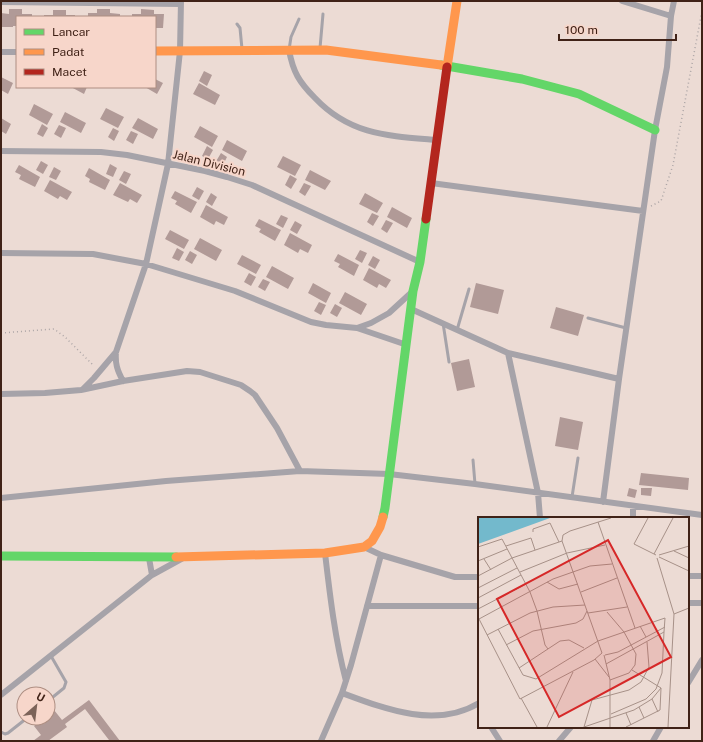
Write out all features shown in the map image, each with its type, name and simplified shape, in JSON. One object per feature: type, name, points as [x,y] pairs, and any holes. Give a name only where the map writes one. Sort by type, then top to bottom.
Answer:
[{"type":"street","points":[[1,556],[149,558],[325,553],[364,546],[372,541],[380,527],[385,508],[388,474],[407,345],[413,291],[420,262],[436,140],[457,1]]},
{"type":"street","points":[[622,1],[671,16]]},
{"type":"street","points":[[603,502],[626,328],[655,130],[666,67],[674,1]]},
{"type":"street","points":[[1,2],[181,2],[180,51],[168,164],[146,264],[116,352],[115,362],[117,370],[123,381]]},
{"type":"street","points":[[289,50],[292,66],[298,78],[308,91],[333,115],[349,124],[371,132],[397,137],[436,140]]},
{"type":"street","points":[[156,51],[320,50],[447,66],[528,80],[579,94],[655,130]]},
{"type":"street","points":[[1,52],[16,52]]},
{"type":"street","name":"Jalan Division","points":[[1,151],[101,152],[127,155],[220,175],[252,186],[420,262]]},
{"type":"street","points":[[431,183],[643,211]]},
{"type":"street","points":[[1,253],[83,253],[146,264],[235,291],[311,322],[357,328],[407,345]]},
{"type":"street","points":[[357,328],[380,319],[390,313],[413,291]]},
{"type":"street","points":[[411,309],[508,353],[619,380]]},
{"type":"street","points":[[81,390],[116,352]]},
{"type":"street","points":[[508,353],[538,493],[540,517]]},
{"type":"street","points":[[1,394],[44,394],[81,390],[123,381],[193,371],[246,387],[255,395],[277,428],[300,471]]},
{"type":"street","points":[[1,498],[158,482],[300,471],[388,474],[475,484],[702,515]]},
{"type":"street","points":[[633,506],[633,517]]},
{"type":"street","points":[[364,546],[381,555],[455,578],[478,578]]},
{"type":"street","points":[[325,553],[337,643],[346,681]]},
{"type":"street","points":[[321,741],[346,681],[381,555]]},
{"type":"street","points":[[1,695],[152,575],[186,557]]},
{"type":"street","points":[[149,558],[152,575]]},
{"type":"street","points":[[689,576],[702,576]]},
{"type":"street","points":[[689,603],[702,603]]},
{"type":"street","points":[[367,606],[478,606]]},
{"type":"street","points":[[689,681],[702,660]]},
{"type":"street","points":[[342,693],[375,705],[416,715],[456,713],[478,704]]},
{"type":"street","points":[[492,728],[500,741]]},
{"type":"street","points":[[559,741],[570,728]]},
{"type":"street","points":[[653,741],[660,728]]},
{"type":"lane","points":[[320,50],[323,14]]},
{"type":"lane","points":[[289,50],[291,37],[299,19]]},
{"type":"lane","points":[[237,24],[240,28],[242,50]]},
{"type":"lane","points":[[458,330],[469,289]]},
{"type":"lane","points":[[588,318],[626,328]]},
{"type":"lane","points":[[443,323],[449,362]]},
{"type":"lane","points":[[572,497],[578,458]]},
{"type":"lane","points":[[473,460],[475,484]]},
{"type":"lane","points":[[51,656],[66,682],[64,688],[56,694]]},
{"type":"lane","points":[[1,732],[5,734],[8,733],[17,726]]},
{"type":"path","points":[[643,211],[661,201],[673,165],[702,11]]},
{"type":"path","points":[[1,333],[54,329],[65,337],[99,371]]},
{"type":"building","points":[[9,9],[22,9],[22,14],[32,14],[32,16],[16,16],[16,26],[1,27],[1,13],[9,14]]},
{"type":"building","points":[[97,9],[110,9],[110,13],[120,14],[120,16],[88,16],[88,13],[97,13]]},
{"type":"building","points":[[141,9],[154,10],[154,14],[164,14],[163,28],[156,28],[156,16],[132,16],[132,14],[141,14]]},
{"type":"building","points":[[53,10],[66,10],[66,15],[75,16],[44,16],[53,15]]},
{"type":"building","points":[[204,71],[212,75],[207,86],[199,81]]},
{"type":"building","points":[[1,77],[13,83],[8,94],[1,90]]},
{"type":"building","points":[[156,80],[163,83],[157,94],[147,88],[156,88]]},
{"type":"building","points":[[199,83],[220,95],[215,105],[193,94]]},
{"type":"building","points":[[73,88],[87,88],[84,94]]},
{"type":"building","points":[[34,104],[53,114],[47,125],[29,115]]},
{"type":"building","points":[[106,108],[124,117],[118,128],[100,119]]},
{"type":"building","points":[[65,112],[86,123],[81,133],[60,122]]},
{"type":"building","points":[[1,118],[11,124],[6,134],[1,131]]},
{"type":"building","points":[[138,118],[158,129],[153,139],[132,128]]},
{"type":"building","points":[[42,124],[48,128],[43,137],[37,134]]},
{"type":"building","points":[[59,125],[66,128],[61,138],[54,134]]},
{"type":"building","points":[[200,126],[218,136],[212,147],[194,137]]},
{"type":"building","points":[[113,128],[119,131],[114,141],[108,137]]},
{"type":"building","points":[[131,131],[138,134],[133,144],[126,140]]},
{"type":"building","points":[[227,140],[247,151],[242,161],[222,150]]},
{"type":"building","points":[[207,146],[213,150],[208,159],[202,156]]},
{"type":"building","points":[[221,153],[227,157],[222,167],[215,163]]},
{"type":"building","points":[[283,156],[301,165],[295,176],[277,167]]},
{"type":"building","points":[[41,161],[48,165],[43,174],[36,170]]},
{"type":"building","points":[[110,164],[117,168],[113,177],[106,174]]},
{"type":"building","points":[[19,165],[40,177],[35,187],[19,179],[21,175],[15,172]]},
{"type":"building","points":[[54,167],[61,171],[56,180],[49,177]]},
{"type":"building","points":[[89,168],[110,180],[105,190],[89,182],[90,179],[85,176]]},
{"type":"building","points":[[310,170],[331,181],[325,190],[305,180]]},
{"type":"building","points":[[124,171],[131,174],[126,184],[119,180]]},
{"type":"building","points":[[290,175],[297,179],[291,189],[285,185]]},
{"type":"building","points":[[50,180],[72,192],[67,200],[60,196],[58,199],[44,191]]},
{"type":"building","points":[[120,183],[142,195],[137,203],[130,199],[128,202],[113,195]]},
{"type":"building","points":[[304,183],[311,186],[305,196],[299,192]]},
{"type":"building","points":[[197,187],[204,191],[199,200],[192,196]]},
{"type":"building","points":[[175,191],[197,202],[191,213],[175,204],[177,201],[171,198]]},
{"type":"building","points":[[211,193],[217,197],[212,206],[206,202]]},
{"type":"building","points":[[365,193],[383,203],[377,213],[359,204]]},
{"type":"building","points":[[206,205],[228,217],[224,225],[216,221],[214,225],[200,217]]},
{"type":"building","points":[[392,207],[412,218],[407,228],[387,217]]},
{"type":"building","points":[[372,213],[379,216],[373,226],[367,222]]},
{"type":"building","points":[[281,215],[288,218],[283,228],[276,224]]},
{"type":"building","points":[[259,219],[281,230],[275,241],[259,232],[261,229],[255,226]]},
{"type":"building","points":[[386,220],[393,223],[387,233],[381,229]]},
{"type":"building","points":[[295,221],[302,225],[297,234],[290,230]]},
{"type":"building","points":[[170,230],[189,240],[184,249],[165,239]]},
{"type":"building","points":[[290,233],[312,245],[308,253],[300,249],[298,253],[284,245]]},
{"type":"building","points":[[200,238],[222,250],[216,261],[194,249]]},
{"type":"building","points":[[177,248],[184,252],[179,261],[172,258]]},
{"type":"building","points":[[360,250],[367,253],[362,263],[355,259]]},
{"type":"building","points":[[190,251],[197,255],[192,264],[185,260]]},
{"type":"building","points":[[338,254],[359,265],[354,276],[338,267],[340,264],[334,261]]},
{"type":"building","points":[[242,255],[261,265],[256,274],[237,264]]},
{"type":"building","points":[[373,256],[380,260],[375,269],[368,265]]},
{"type":"building","points":[[272,266],[294,278],[288,289],[266,277]]},
{"type":"building","points":[[369,268],[391,280],[386,288],[379,284],[377,288],[363,280]]},
{"type":"building","points":[[249,273],[256,277],[251,286],[244,282]]},
{"type":"building","points":[[263,279],[270,282],[265,291],[258,287]]},
{"type":"building","points":[[313,283],[331,293],[326,303],[308,293]]},
{"type":"building","points":[[476,283],[504,290],[498,314],[470,307]]},
{"type":"building","points":[[345,292],[367,304],[361,315],[339,303]]},
{"type":"building","points":[[319,302],[326,305],[321,315],[314,311]]},
{"type":"building","points":[[335,304],[342,308],[337,317],[330,313]]},
{"type":"building","points":[[556,307],[584,315],[578,336],[550,328]]},
{"type":"building","points":[[469,359],[475,387],[457,391],[451,363]]},
{"type":"building","points":[[560,417],[583,422],[578,450],[555,446]]},
{"type":"building","points":[[641,473],[689,478],[688,490],[639,485]]},
{"type":"building","points":[[629,488],[637,490],[635,498],[627,496]]},
{"type":"building","points":[[641,488],[652,488],[651,496],[641,495]]},
{"type":"building","points":[[89,700],[120,741],[107,741],[109,740],[85,709],[65,724],[67,727],[48,741],[33,741],[41,735],[34,726],[56,726],[56,712],[62,720]]},
{"type":"traffic: fast","points":[[441,65],[522,79],[579,94],[655,130]]},
{"type":"traffic: fast","points":[[383,517],[413,291],[420,262],[426,219]]},
{"type":"traffic: fast","points":[[1,556],[176,557]]},
{"type":"traffic: slow","points":[[447,67],[457,1]]},
{"type":"traffic: slow","points":[[156,51],[326,50],[441,65]]},
{"type":"traffic: slow","points":[[176,557],[325,553],[364,547],[372,541],[380,527],[383,517]]},
{"type":"traffic: jam","points":[[426,219],[447,67]]}]
